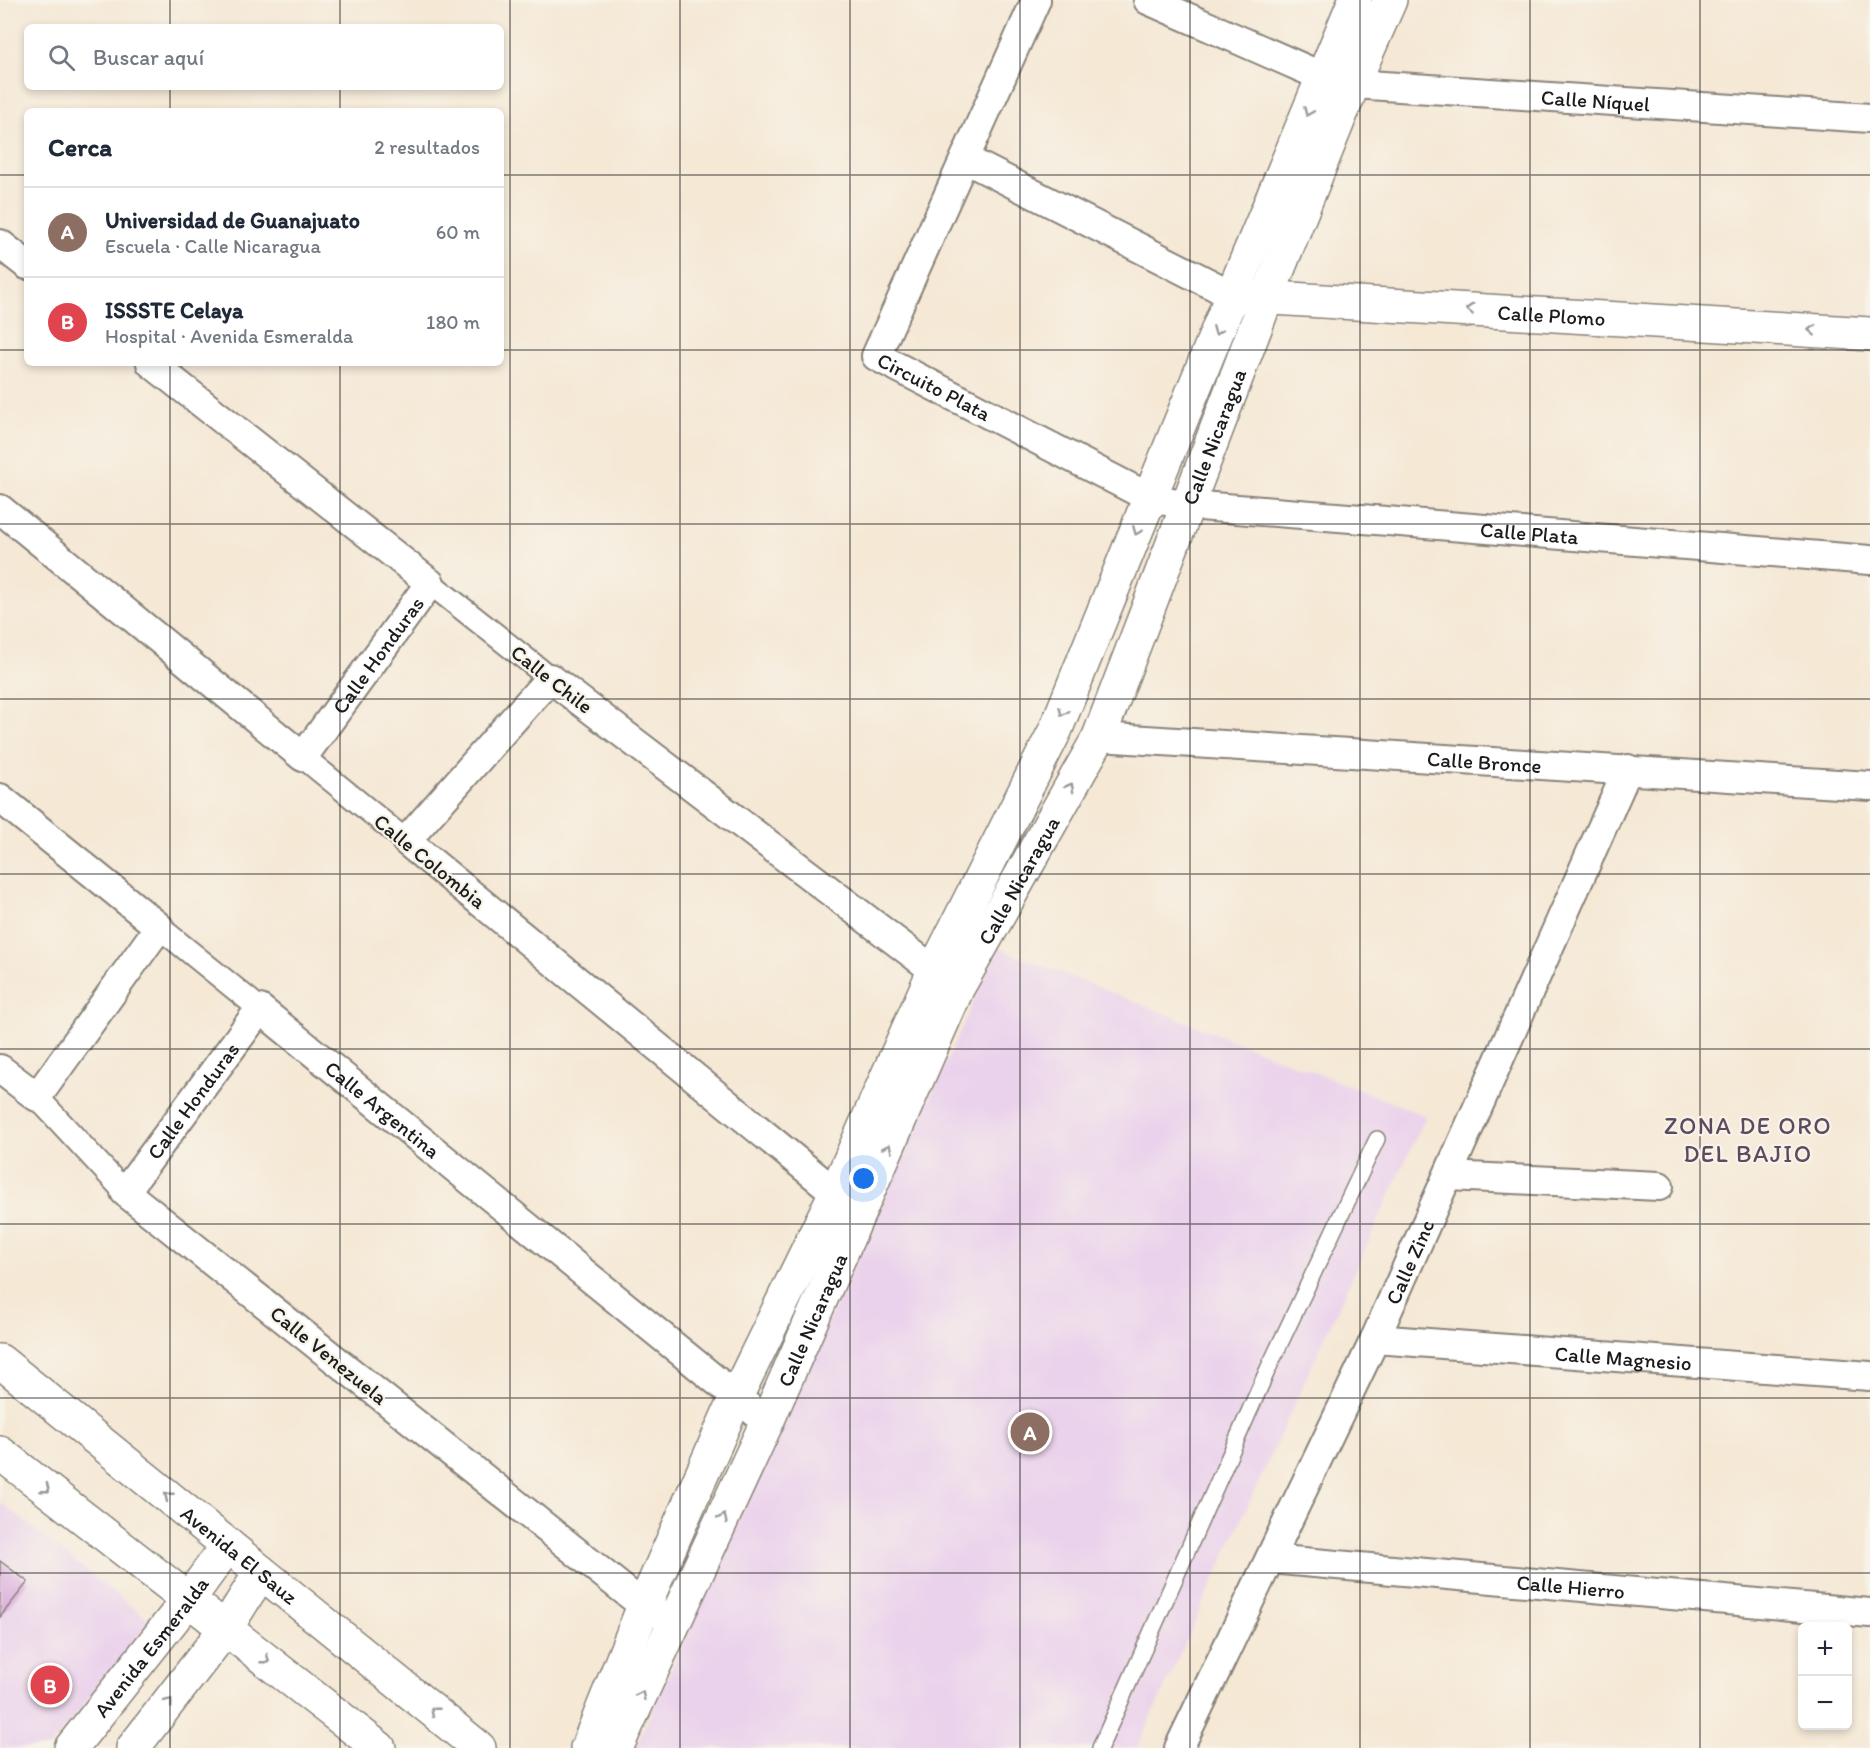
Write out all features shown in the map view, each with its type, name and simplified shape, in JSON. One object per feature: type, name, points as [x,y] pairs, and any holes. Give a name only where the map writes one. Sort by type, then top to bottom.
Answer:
[{"type":"main road","name":"Calle Nicaragua","points":[[946,980],[1099,736],[1267,297],[1338,80],[1355,0]]},
{"type":"main road","name":"Calle Nicaragua","points":[[616,1748],[767,1422],[848,1203],[1055,731],[1232,295],[1338,80],[1390,0]]},
{"type":"main road","name":"Calle Plomo","points":[[1232,295],[1870,334]]},
{"type":"main road","name":"Calle Nicaragua","points":[[587,1748],[644,1606],[736,1397],[848,1203]]},
{"type":"main road","name":"Avenida El Sauz","points":[[0,1360],[479,1748]]},
{"type":"main road","points":[[0,1453],[379,1748]]},
{"type":"main road","name":"Avenida Esmeralda","points":[[71,1748],[189,1600],[228,1545]]},
{"type":"main road","points":[[133,1748],[226,1628],[261,1572]]},
{"type":"street","name":"Circuito Plata","points":[[1036,0],[876,356],[1150,498],[1188,505]]},
{"type":"street","name":"Calle Níquel","points":[[1148,0],[1338,80],[1870,118]]},
{"type":"street","points":[[964,159],[1232,295]]},
{"type":"street","points":[[0,244],[24,264]]},
{"type":"street","name":"Calle Chile","points":[[155,366],[550,678],[946,980]]},
{"type":"street","name":"Calle Plata","points":[[1188,505],[1870,560]]},
{"type":"street","name":"Calle Colombia","points":[[0,509],[848,1203]]},
{"type":"street","name":"Calle Honduras","points":[[303,757],[430,584]]},
{"type":"street","points":[[406,841],[550,678]]},
{"type":"street","name":"Calle Bronce","points":[[1099,736],[1870,786]]},
{"type":"street","name":"Calle Zinc","points":[[1179,1748],[1375,1339],[1628,769]]},
{"type":"street","name":"Calle Argentina","points":[[0,798],[767,1422]]},
{"type":"street","points":[[37,1097],[159,927]]},
{"type":"street","name":"Calle Honduras","points":[[125,1192],[260,1009]]},
{"type":"street","name":"Calle Venezuela","points":[[0,1069],[37,1097],[125,1192],[644,1606],[674,1621]]},
{"type":"street","points":[[1448,1176],[1659,1186]]},
{"type":"street","name":"Calle Magnesio","points":[[1375,1339],[1870,1376]]},
{"type":"street","name":"Calle Hierro","points":[[1270,1559],[1870,1613]]},
{"type":"lane","points":[[1100,1748],[1268,1369],[1377,1139]]},
{"type":"shaded area","points":[[998,948],[1426,1116],[1137,1748],[635,1748]]},
{"type":"shaded area","points":[[0,1502],[150,1621],[49,1748],[0,1748]]},
{"type":"building","points":[[0,1561],[28,1582],[0,1617]]},
{"type":"place","name":"Universidad de Guanajuato","points":[[1030,1432]]},
{"type":"place","name":"ISSSTE Celaya","points":[[50,1685]]},
{"type":"district","name":"ZONA DE ORO DEL BAJIO","points":[[1748,1139]]}]
